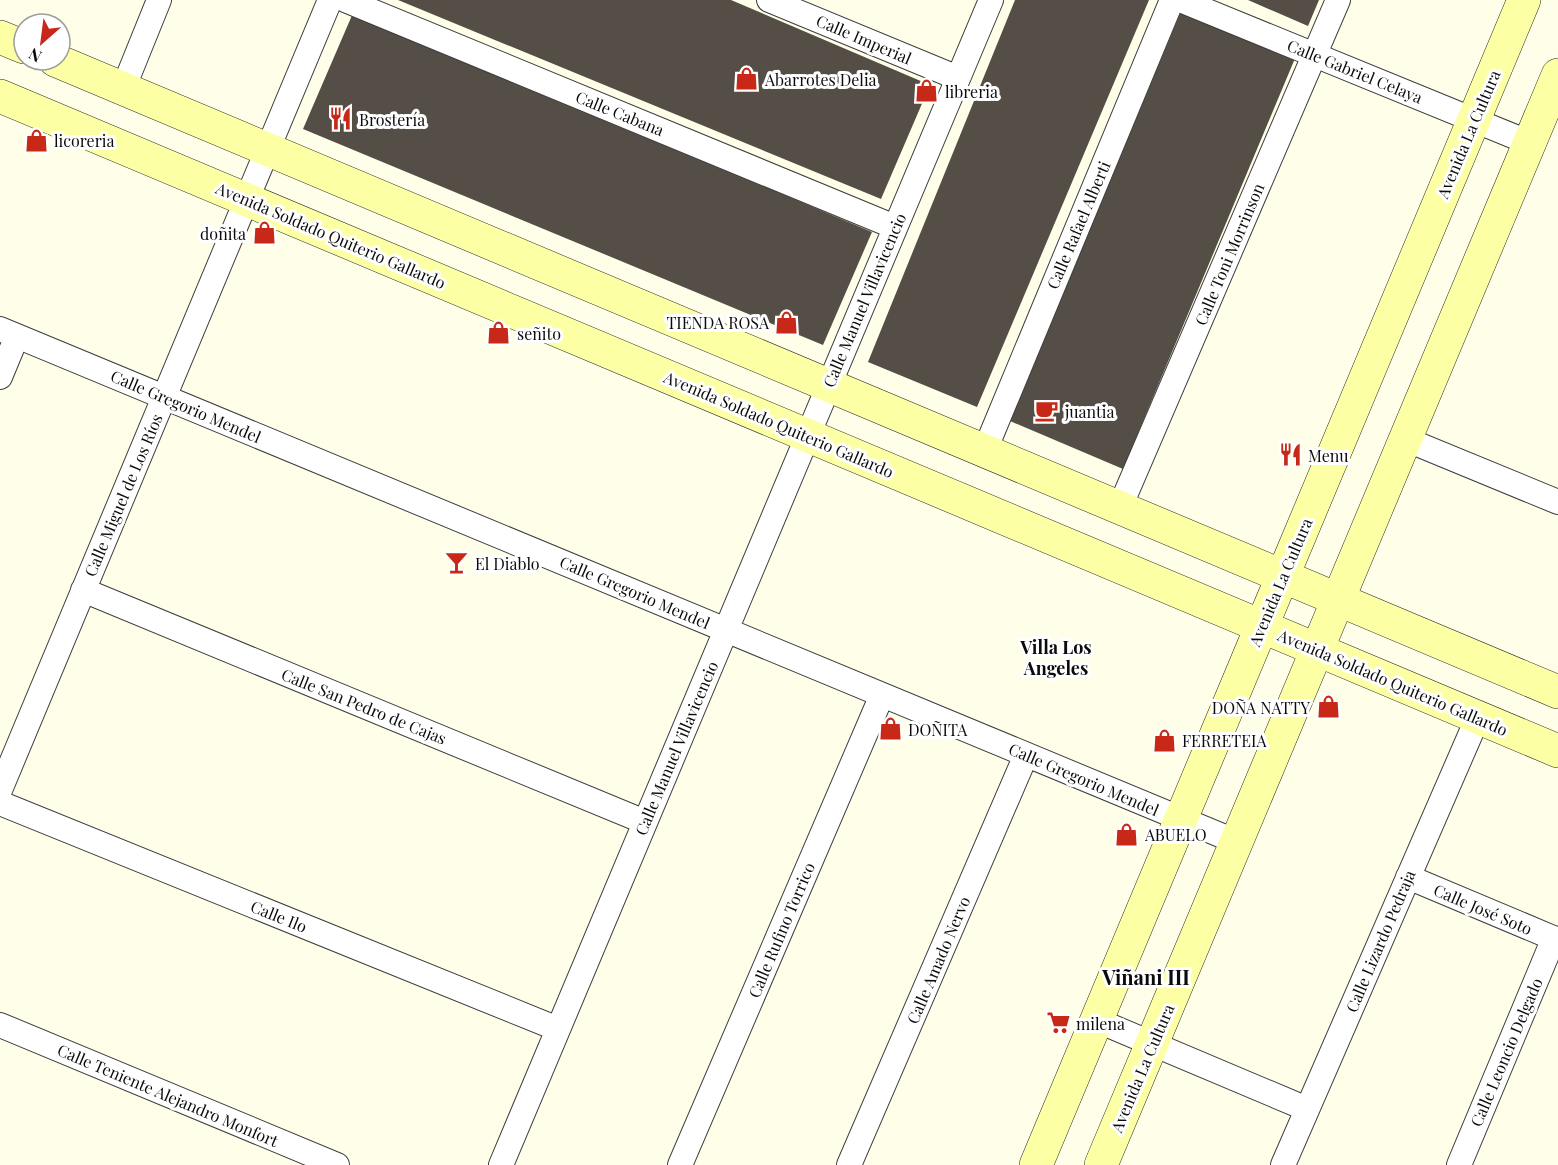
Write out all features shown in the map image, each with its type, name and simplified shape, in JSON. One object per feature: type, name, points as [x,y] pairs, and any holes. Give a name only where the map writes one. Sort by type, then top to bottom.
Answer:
[{"type":"street","points":[[123,89],[159,0]]},
{"type":"street","name":"Calle Miguel de Los Ríos","points":[[0,790],[330,0]]},
{"type":"street","name":"Calle Cabana","points":[[345,0],[895,227]]},
{"type":"street","name":"Calle Imperial","points":[[769,0],[958,78]]},
{"type":"street","name":"Calle Manuel Villavicencio","points":[[501,1165],[991,0]]},
{"type":"street","name":"Calle Rafael Alberti","points":[[985,450],[1172,0]]},
{"type":"street","name":"Calle Gabriel Celaya","points":[[1180,0],[1530,143]]},
{"type":"street","name":"Calle Toni Morrinson","points":[[1120,507],[1338,0]]},
{"type":"street","name":"Avenida La Cultura","points":[[1036,1165],[1524,0]]},
{"type":"street","points":[[72,67],[1558,692]]},
{"type":"street","name":"Avenida La Cultura","points":[[1101,1165],[1558,75]]},
{"type":"street","name":"Avenida Soldado Quiterio Gallardo","points":[[0,96],[1558,751]]},
{"type":"street","points":[[0,377],[9,333]]},
{"type":"street","name":"Calle Gregorio Mendel","points":[[9,333],[1237,842]]},
{"type":"street","points":[[1405,439],[1558,502]]},
{"type":"street","name":"Calle San Pedro de Cajas","points":[[83,590],[645,822]]},
{"type":"street","name":"Calle Rufino Torrico","points":[[680,1165],[882,695]]},
{"type":"street","name":"Calle Lizardo Pedraja","points":[[1283,1165],[1478,717]]},
{"type":"street","name":"Calle Amado Nervo","points":[[849,1165],[1026,755]]},
{"type":"street","name":"Calle Ilo","points":[[0,803],[558,1029]]},
{"type":"street","name":"Calle José Soto","points":[[1408,877],[1556,939]]},
{"type":"street","name":"Calle Leoncio Delgado","points":[[1459,1165],[1556,939]]},
{"type":"street","points":[[1096,1020],[1307,1109]]},
{"type":"street","name":"Calle Teniente Alejandro Monfort","points":[[0,1024],[337,1165]]},
{"type":"building","points":[[398,0],[731,0],[930,85],[881,199]]},
{"type":"building","points":[[1015,0],[1149,0],[977,407],[868,362]]},
{"type":"building","points":[[1248,0],[1319,0],[1308,26]]},
{"type":"building","points":[[1182,9],[1296,56],[1123,469],[1010,421]]},
{"type":"building","points":[[353,13],[872,232],[823,345],[303,129]]},
{"type":"place","name":"Abarrotes Delia","points":[[747,79]]},
{"type":"place","name":"libreria","points":[[927,91]]},
{"type":"place","name":"Brostería","points":[[341,119]]},
{"type":"place","name":"licoreria","points":[[36,140]]},
{"type":"place","name":"doñita","points":[[264,233]]},
{"type":"place","name":"TIENDA ROSA","points":[[787,322]]},
{"type":"place","name":"señito","points":[[499,333]]},
{"type":"place","name":"juantia","points":[[1047,411]]},
{"type":"place","name":"Menu","points":[[1290,455]]},
{"type":"place","name":"El Diablo","points":[[457,563]]},
{"type":"place","name":"DOÑA NATTY","points":[[1328,707]]},
{"type":"place","name":"DOÑITA","points":[[890,729]]},
{"type":"place","name":"FERRETEIA","points":[[1164,740]]},
{"type":"place","name":"ABUELO","points":[[1127,834]]},
{"type":"place","name":"milena","points":[[1058,1023]]},
{"type":"district","name":"Villa Los Angeles","points":[[1056,657]]},
{"type":"district","name":"Viñani III","points":[[1146,976]]}]
